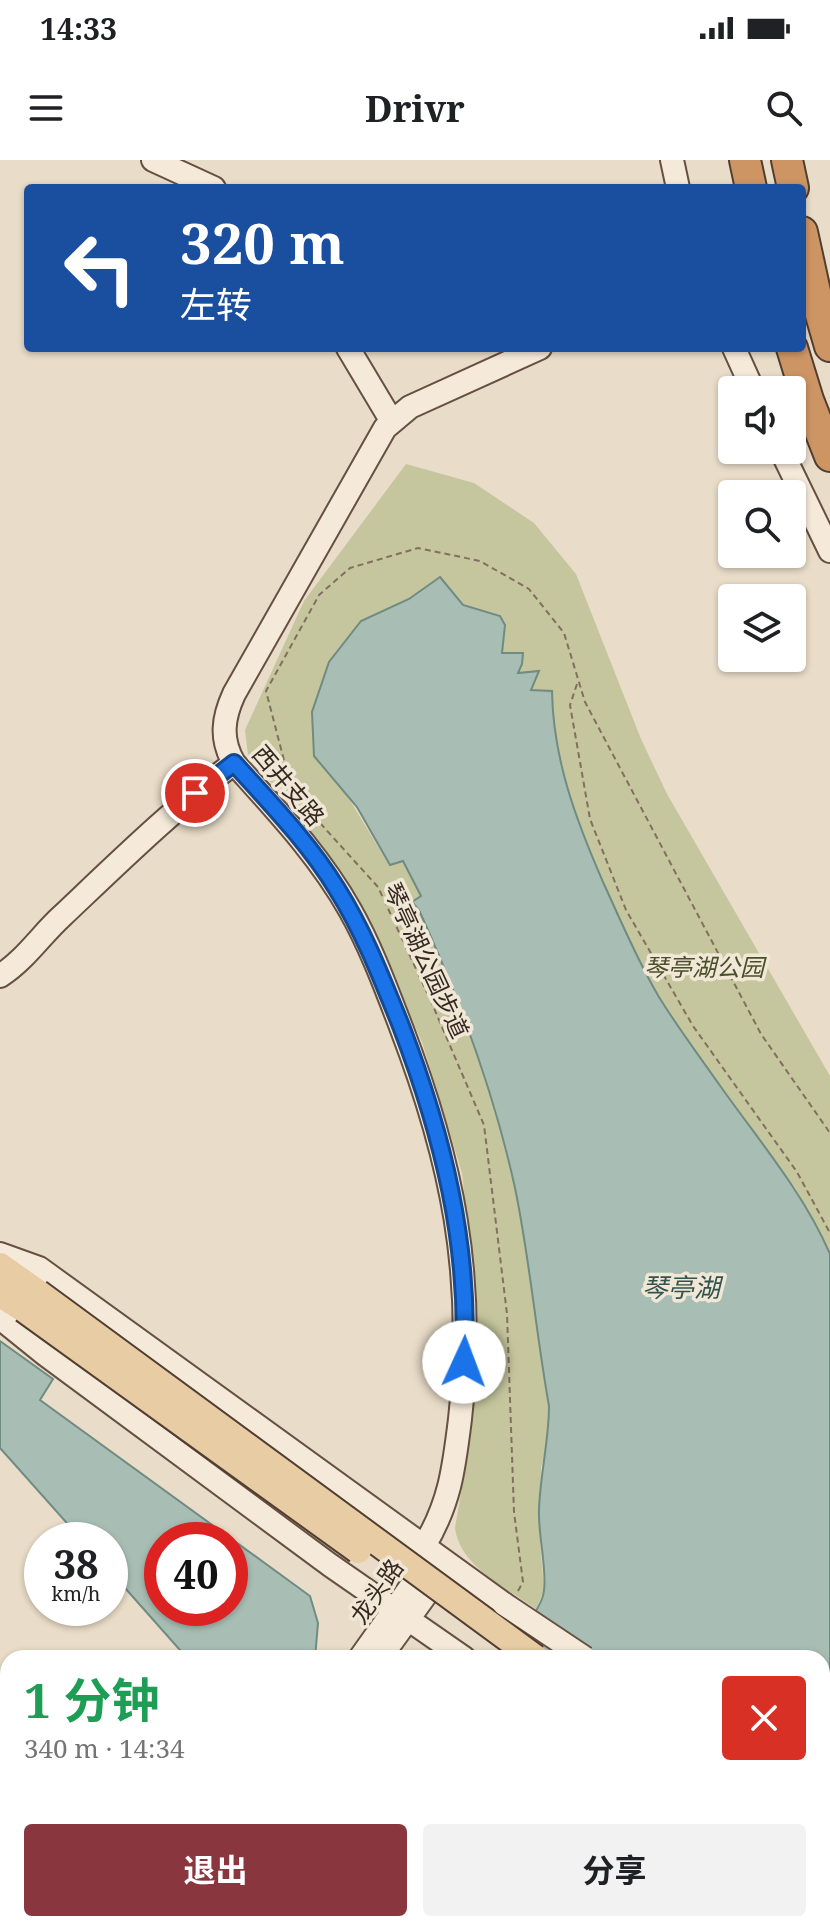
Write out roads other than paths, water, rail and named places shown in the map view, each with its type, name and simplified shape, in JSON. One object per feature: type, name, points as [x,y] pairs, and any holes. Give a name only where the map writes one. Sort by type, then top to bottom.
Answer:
[{"type":"highway","points":[[745,160],[750,184]]},
{"type":"highway","points":[[787,160],[792,184]]},
{"type":"highway","points":[[806,248],[830,346]]},
{"type":"highway","points":[[793,352],[830,456]]},
{"type":"main road","points":[[0,1266],[21,1307],[497,1650]]},
{"type":"main road","points":[[0,1294],[523,1650]]},
{"type":"street","points":[[153,160],[205,184]]},
{"type":"street","points":[[672,160],[677,184]]},
{"type":"street","points":[[350,352],[391,420]]},
{"type":"street","name":"西井支路","points":[[402,1614],[435,1554],[440,1517],[450,1489],[463,1388],[466,1295],[445,1161],[407,1043],[373,958],[351,913],[305,843],[234,763],[224,736],[229,706],[371,450],[391,420],[432,396],[531,352]]},
{"type":"street","points":[[736,352],[747,376]]},
{"type":"street","points":[[788,464],[830,551]]},
{"type":"street","points":[[0,976],[160,824],[234,763]]},
{"type":"street","points":[[0,1254],[39,1268],[435,1554],[510,1599],[575,1650]]},
{"type":"street","points":[[21,1307],[46,1355],[330,1565],[452,1650]]},
{"type":"street","points":[[275,1523],[306,1525],[320,1512],[322,1485],[308,1461]]},
{"type":"street","name":"龙头路","points":[[368,1650],[402,1614]]},
{"type":"street","name":"龙头路","points":[[384,1650],[402,1614]]},
{"type":"water","name":"琴亭湖","points":[[440,577],[463,605],[500,616],[505,625],[502,653],[523,653],[518,673],[539,671],[531,690],[552,691],[561,765],[575,812],[636,955],[674,1020],[794,1188],[830,1254],[830,1650],[507,1650],[538,1607],[544,1591],[539,1510],[549,1406],[515,1188],[497,1116],[474,1046],[434,943],[412,902],[421,896],[403,861],[390,865],[357,807],[314,756],[312,712],[329,662],[361,621],[409,599]]},
{"type":"water","points":[[0,1341],[53,1379],[40,1400],[208,1522],[144,1522],[144,1609],[128,1591],[128,1522],[66,1522],[0,1448]]},
{"type":"water","points":[[248,1551],[310,1596],[318,1623],[316,1650],[180,1650],[159,1626],[248,1626]]},
{"type":"park label","name":"琴亭湖公园","points":[[704,966]]}]
